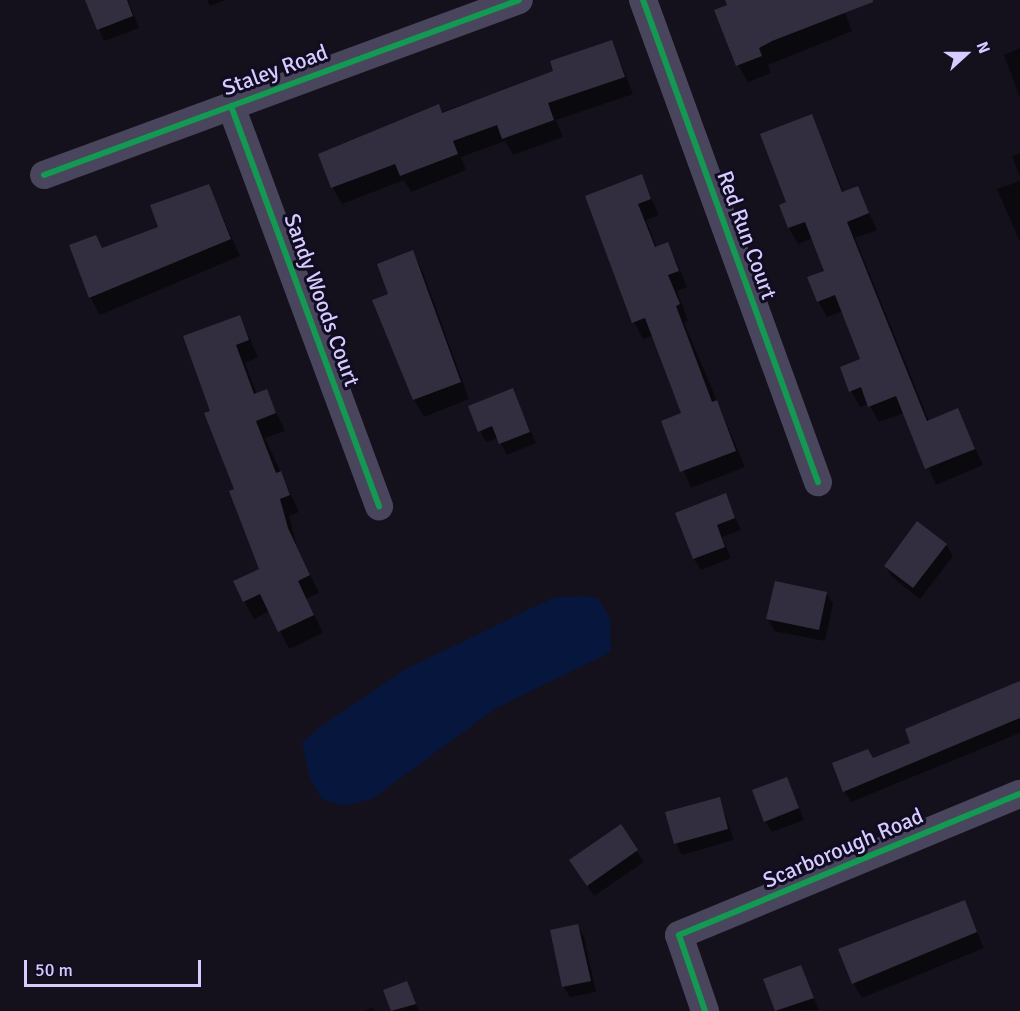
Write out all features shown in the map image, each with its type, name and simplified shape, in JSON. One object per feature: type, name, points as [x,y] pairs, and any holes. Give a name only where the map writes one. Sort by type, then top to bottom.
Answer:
[{"type":"street","name":"Staley Road","points":[[44,175],[519,0]]},
{"type":"street","name":"Red Run Court","points":[[643,0],[818,482]]},
{"type":"street","name":"Sandy Woods Court","points":[[231,106],[380,507]]},
{"type":"street","name":"Scarborough Road","points":[[705,1011],[680,935],[1020,794]]},
{"type":"water","points":[[578,596],[598,598],[610,618],[611,652],[495,709],[372,799],[343,806],[322,799],[310,779],[302,743],[316,730],[404,670],[553,598]]},
{"type":"building","points":[[85,0],[127,0],[133,16],[97,30]]},
{"type":"building","points":[[725,0],[873,0],[873,2],[772,41],[759,48],[762,56],[736,66],[714,10],[727,5]]},
{"type":"building","points":[[612,40],[625,77],[548,103],[554,120],[502,139],[497,125],[453,141],[458,154],[400,176],[395,164],[331,188],[318,154],[439,104],[442,113],[553,71],[550,61]]},
{"type":"building","points":[[812,114],[842,192],[858,186],[869,213],[847,222],[927,421],[958,408],[975,449],[925,469],[896,396],[868,407],[861,387],[849,392],[840,367],[860,359],[835,295],[817,302],[807,277],[824,271],[805,222],[788,228],[779,205],[786,202],[760,134]]},
{"type":"building","points":[[642,174],[651,199],[638,204],[655,247],[668,242],[679,271],[668,275],[680,304],[676,306],[712,402],[717,400],[736,451],[680,472],[661,421],[681,413],[645,318],[632,323],[585,196]]},
{"type":"building","points":[[209,184],[231,239],[89,298],[69,245],[96,235],[102,248],[158,227],[150,205]]},
{"type":"building","points":[[413,250],[461,382],[413,400],[372,300],[388,294],[377,264]]},
{"type":"building","points":[[240,315],[249,340],[236,345],[254,394],[267,389],[276,413],[256,421],[276,473],[281,471],[290,495],[280,499],[288,528],[310,575],[298,581],[314,615],[278,632],[260,594],[243,602],[233,581],[259,569],[229,491],[234,489],[204,413],[210,411],[183,336]]},
{"type":"building","points":[[513,388],[530,432],[499,444],[492,426],[478,432],[468,406]]},
{"type":"building","points":[[726,493],[735,518],[717,525],[725,547],[693,559],[675,513]]},
{"type":"building","points":[[917,521],[947,544],[913,588],[884,566]]},
{"type":"building","points":[[775,581],[827,592],[819,630],[766,619]]},
{"type":"building","points":[[1020,681],[1020,718],[843,792],[832,763],[868,749],[873,758],[910,743],[905,729]]},
{"type":"building","points":[[787,777],[799,808],[764,822],[752,790]]},
{"type":"building","points":[[720,797],[728,829],[674,844],[665,812]]},
{"type":"building","points":[[621,824],[638,850],[587,886],[569,860]]},
{"type":"building","points":[[965,900],[977,932],[852,984],[838,949]]},
{"type":"building","points":[[578,924],[591,981],[562,987],[550,930]]},
{"type":"building","points":[[801,965],[814,998],[775,1011],[763,979]]},
{"type":"building","points":[[407,981],[416,1004],[391,1011],[383,990]]},
{"type":"cycle path","points":[[44,175],[519,0]]},
{"type":"cycle path","points":[[643,0],[818,482]]},
{"type":"cycle path","points":[[231,106],[379,507]]},
{"type":"cycle path","points":[[705,1011],[679,935],[1020,794]]}]
